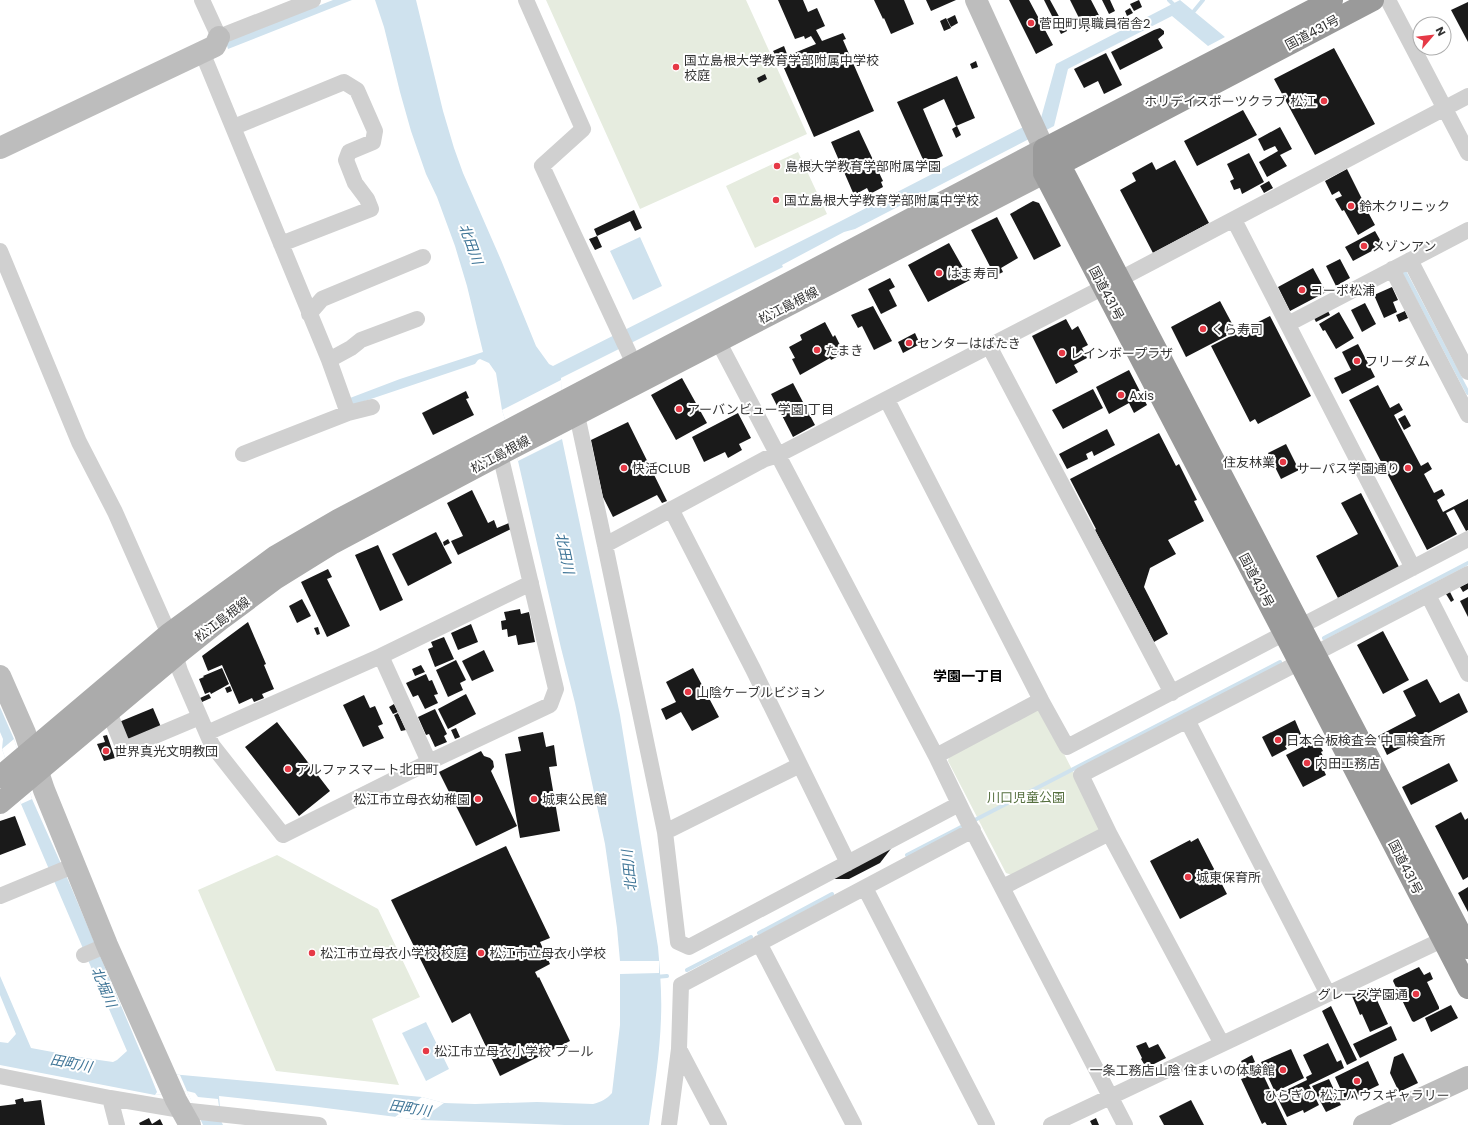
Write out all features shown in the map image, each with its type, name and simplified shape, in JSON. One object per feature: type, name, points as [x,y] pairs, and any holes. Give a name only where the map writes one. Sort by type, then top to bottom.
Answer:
[{"type":"highway","name":"国道431号","points":[[1245,56],[1332,0]]},
{"type":"highway","name":"国道431号","points":[[1245,56],[1373,0]]},
{"type":"highway","points":[[1052,169],[1245,56]]},
{"type":"highway","points":[[1044,149],[1223,68]]},
{"type":"highway","name":"国道431号","points":[[1044,149],[1052,169],[1307,658],[1460,937],[1468,988]]},
{"type":"highway","name":"国道431号","points":[[1052,169],[1107,254],[1112,283]]},
{"type":"main road","name":"松江島根線","points":[[569,412],[626,348],[1044,149]]},
{"type":"main road","name":"松江島根線","points":[[18,775],[109,712],[175,656],[275,579],[320,551],[504,446],[569,412],[718,341],[1052,169]]},
{"type":"main road","name":"松江島根線","points":[[18,775],[169,634],[276,556],[338,520],[504,446]]},
{"type":"street","points":[[202,0],[219,37]]},
{"type":"street","points":[[0,148],[215,46],[219,37],[312,0]]},
{"type":"street","points":[[526,0],[583,129],[542,166],[626,348]]},
{"type":"street","points":[[976,0],[1044,149]]},
{"type":"street","points":[[1388,0],[1468,153]]},
{"type":"street","points":[[202,52],[329,360],[348,413]]},
{"type":"street","points":[[234,127],[344,82],[357,90],[376,131],[373,142],[349,152],[346,160],[355,183],[367,199],[371,209],[282,244]]},
{"type":"street","points":[[605,545],[765,459],[778,455],[887,400],[1234,220],[1468,96]]},
{"type":"street","points":[[1234,220],[1413,568]]},
{"type":"street","points":[[1288,324],[1468,230]]},
{"type":"street","points":[[0,251],[79,442],[115,512],[169,634],[180,671],[212,745],[283,834],[429,762],[550,705],[556,689],[531,583],[504,446]]},
{"type":"street","points":[[309,314],[322,299],[423,257]]},
{"type":"street","points":[[1410,260],[1468,372]]},
{"type":"street","points":[[1392,269],[1468,415]]},
{"type":"street","points":[[329,360],[351,348],[361,340],[417,319]]},
{"type":"street","points":[[718,341],[936,756],[967,820],[1125,1125]]},
{"type":"street","points":[[990,346],[1172,693]]},
{"type":"street","points":[[887,400],[1067,748],[1468,539]]},
{"type":"street","points":[[243,454],[348,413],[372,407]]},
{"type":"street","points":[[569,412],[605,545],[665,832],[678,942],[688,947],[848,863],[967,820]]},
{"type":"street","points":[[671,509],[753,669],[848,863]]},
{"type":"street","points":[[1222,1044],[1109,833],[1081,775],[1468,574]]},
{"type":"street","points":[[207,733],[381,656],[531,583]]},
{"type":"street","points":[[1428,595],[1468,674]]},
{"type":"street","points":[[381,656],[429,762]]},
{"type":"street","points":[[0,676],[4,703],[25,733],[18,775],[70,867],[103,947],[163,1071],[185,1112]]},
{"type":"street","points":[[936,756],[1041,700]]},
{"type":"street","points":[[109,712],[124,749],[200,718]]},
{"type":"street","points":[[1187,720],[1328,994]]},
{"type":"street","points":[[665,832],[800,765]]},
{"type":"street","points":[[669,1125],[679,1049],[680,985],[864,888],[967,820]]},
{"type":"street","points":[[1003,887],[1109,833]]},
{"type":"street","points":[[0,896],[70,867]]},
{"type":"street","points":[[864,888],[986,1125]]},
{"type":"street","points":[[1051,1125],[1328,994],[1460,937]]},
{"type":"street","points":[[759,943],[854,1125]]},
{"type":"street","points":[[84,956],[103,947]]},
{"type":"street","points":[[679,1049],[719,1125]]},
{"type":"street","points":[[0,1076],[185,1112],[221,1114],[319,1125]]},
{"type":"street","points":[[1364,1125],[1468,1077]]},
{"type":"street","points":[[110,1098],[116,1125]]},
{"type":"green space","name":"国立島根大学教育学部附属中学校 校庭","points":[[546,0],[746,0],[807,134],[640,209]]},
{"type":"green space","name":"国立島根大学教育学部附属中学校","points":[[798,152],[827,214],[755,248],[726,186]]},
{"type":"green space","name":"川口児童公園","points":[[1036,710],[1042,711],[1101,826],[1099,831],[1012,875],[1006,873],[948,761],[949,757]]},
{"type":"green space","name":"松江市立母衣小学校 校庭","points":[[277,855],[378,909],[420,997],[372,1019],[399,1085],[276,1071],[198,890]]},
{"type":"water","points":[[333,0],[352,0],[228,49],[226,42]]},
{"type":"water","points":[[375,0],[416,0],[443,111],[463,173],[536,346],[549,364],[553,366],[1041,118],[1056,64],[1180,0],[1225,37],[1208,46],[1172,16],[1068,69],[1054,126],[855,229],[844,232],[782,265],[783,267],[561,378],[562,439],[620,715],[658,947],[661,991],[660,1031],[649,1125],[565,1125],[420,1120],[219,1096],[221,1121],[223,1125],[203,1125],[187,1091],[155,1095],[0,1065],[0,1042],[8,1043],[16,1034],[0,995],[0,976],[31,1048],[113,1062],[127,1051],[21,804],[2,749],[3,739],[0,732],[0,707],[14,739],[32,799],[66,875],[149,1072],[422,1097],[444,1103],[475,1104],[537,1102],[593,1104],[604,1100],[612,1093],[620,1025],[620,961],[617,928],[605,844],[575,703],[518,461],[502,410],[496,373],[489,363],[480,359],[475,364],[353,405],[350,398],[400,379],[483,352],[467,286],[455,246],[437,197],[426,174],[411,131],[384,27]]},
{"type":"water","points":[[640,237],[662,286],[633,300],[610,251]]},
{"type":"water","name":"松江市立母衣小学校 プール","points":[[426,1022],[449,1069],[426,1081],[402,1033]]},
{"type":"pier","points":[[561,380],[562,439],[518,461],[502,410]]},
{"type":"pier","points":[[14,739],[32,799],[21,804],[2,749]]},
{"type":"pier","points":[[620,961],[659,961],[659,973],[620,974]]},
{"type":"pier","points":[[149,1072],[180,1075],[187,1091],[155,1095],[157,1092]]},
{"type":"pier","points":[[187,1091],[195,1093],[198,1097],[218,1099],[221,1121],[200,1120]]},
{"type":"pier","points":[[422,1097],[444,1103],[420,1120],[395,1117]]},
{"type":"building","points":[[778,0],[803,0],[808,12],[817,8],[825,26],[816,30],[822,41],[843,33],[846,39],[843,40],[874,111],[814,137],[780,59],[816,44],[811,36],[805,39],[804,36],[795,39]]},
{"type":"building","points":[[874,0],[904,0],[914,24],[891,34]]},
{"type":"building","points":[[926,0],[956,0],[931,11]]},
{"type":"building","name":"菅田町県職員宿舎2","points":[[1009,0],[1029,0],[1053,45],[1036,54]]},
{"type":"building","points":[[1044,0],[1050,0],[1067,31],[1061,34]]},
{"type":"building","points":[[1070,0],[1091,0],[1103,23],[1086,32]]},
{"type":"building","points":[[1102,0],[1110,0],[1115,11],[1109,14]]},
{"type":"building","points":[[1139,0],[1142,7],[1134,11],[1130,4]]},
{"type":"building","points":[[1468,2],[1468,42],[1451,10]]},
{"type":"building","points":[[1130,8],[1133,13],[1127,16],[1125,11]]},
{"type":"building","points":[[955,15],[958,23],[951,27],[947,19]]},
{"type":"building","points":[[946,18],[951,28],[944,31],[940,21]]},
{"type":"building","points":[[1160,28],[1164,31],[1164,34],[1158,39],[1163,48],[1120,70],[1111,52]]},
{"type":"building","points":[[784,46],[787,54],[777,58],[773,51]]},
{"type":"building","name":"ホリデイスポーツクラブ 松江","points":[[1334,48],[1375,124],[1315,155],[1274,79]]},
{"type":"building","points":[[1106,53],[1122,85],[1104,94],[1098,81],[1084,88],[1074,69]]},
{"type":"building","points":[[976,61],[978,67],[972,69],[970,64]]},
{"type":"building","points":[[765,74],[767,79],[759,83],[757,78]]},
{"type":"building","name":"国立島根大学教育学部附属中学校","points":[[957,76],[975,118],[956,126],[944,99],[923,109],[943,156],[925,164],[897,102]]},
{"type":"building","points":[[1243,110],[1257,135],[1197,166],[1184,141]]},
{"type":"building","points":[[957,126],[961,135],[956,138],[952,129]]},
{"type":"building","points":[[1280,127],[1292,149],[1280,155],[1287,166],[1267,177],[1259,162],[1278,151],[1275,146],[1264,151],[1258,139]]},
{"type":"building","name":"国立島根大学教育学部附属中学校","points":[[859,130],[883,181],[881,182],[883,187],[870,194],[867,188],[854,195],[831,142]]},
{"type":"building","points":[[1249,153],[1264,182],[1242,194],[1240,188],[1234,190],[1230,181],[1234,179],[1227,164]]},
{"type":"building","points":[[811,159],[816,169],[807,172],[803,162]]},
{"type":"building","points":[[1175,160],[1209,223],[1153,253],[1120,190],[1136,181],[1132,173],[1152,162],[1156,170]]},
{"type":"building","name":"鈴木クリニック","points":[[1347,169],[1375,225],[1358,235],[1344,210],[1342,211],[1335,199],[1342,196],[1339,191],[1332,195],[1325,181]]},
{"type":"building","points":[[1269,181],[1273,188],[1264,193],[1260,186]]},
{"type":"building","points":[[1033,201],[1039,203],[1061,246],[1034,260],[1010,214]]},
{"type":"building","points":[[634,210],[642,228],[635,231],[630,221],[597,236],[594,229]]},
{"type":"building","points":[[997,217],[1018,258],[1001,268],[1003,272],[995,276],[971,230]]},
{"type":"building","name":"メゾンアン","points":[[1375,231],[1383,245],[1353,261],[1345,247]]},
{"type":"building","points":[[597,236],[602,247],[595,250],[589,239]]},
{"type":"building","name":"はま寿司","points":[[949,243],[970,280],[928,302],[908,265]]},
{"type":"building","points":[[1340,259],[1350,278],[1336,286],[1326,266]]},
{"type":"building","name":"コーポ松浦","points":[[1313,268],[1326,292],[1290,311],[1278,287]]},
{"type":"building","points":[[890,278],[895,287],[889,290],[897,306],[881,314],[868,289]]},
{"type":"building","points":[[1392,287],[1398,300],[1393,302],[1397,312],[1384,318],[1374,295]]},
{"type":"building","name":"くら寿司","points":[[1220,301],[1236,331],[1186,357],[1171,327]]},
{"type":"building","points":[[1365,303],[1376,324],[1362,332],[1351,310]]},
{"type":"building","points":[[873,306],[892,341],[874,350],[862,326],[858,328],[851,315]]},
{"type":"building","points":[[1328,311],[1330,315],[1316,322],[1314,318]]},
{"type":"building","points":[[1405,311],[1408,318],[1399,322],[1396,315]]},
{"type":"building","points":[[1339,312],[1354,338],[1336,349],[1325,330],[1323,331],[1319,324]]},
{"type":"building","points":[[1270,316],[1311,396],[1258,424],[1255,419],[1250,422],[1211,346]]},
{"type":"building","name":"レインボープラザ","points":[[1066,319],[1072,330],[1078,326],[1088,345],[1082,348],[1087,358],[1074,365],[1078,372],[1056,384],[1032,336]]},
{"type":"building","name":"たまき","points":[[825,322],[833,337],[835,335],[844,353],[831,360],[830,358],[800,375],[792,359],[795,358],[789,347],[802,340],[800,335]]},
{"type":"building","name":"センターはばたき","points":[[915,333],[920,344],[903,353],[898,342]]},
{"type":"building","name":"フリーダム","points":[[1358,344],[1375,377],[1342,394],[1334,378],[1351,370],[1342,352]]},
{"type":"building","name":"Axis","points":[[1129,370],[1147,405],[1134,413],[1129,403],[1109,414],[1096,387]]},
{"type":"building","name":"アーバンビュー学園1丁目","points":[[682,378],[707,423],[676,440],[651,395]]},
{"type":"building","points":[[793,383],[815,425],[793,437],[771,394]]},
{"type":"building","name":"サーパス学園通り","points":[[1378,385],[1390,408],[1399,403],[1403,410],[1394,415],[1421,466],[1428,462],[1432,469],[1424,474],[1434,493],[1442,489],[1445,495],[1437,500],[1443,512],[1468,499],[1468,530],[1466,531],[1454,509],[1446,513],[1457,534],[1427,550],[1349,400]]},
{"type":"building","points":[[1093,389],[1103,408],[1063,429],[1052,410]]},
{"type":"building","points":[[466,391],[469,398],[466,399],[474,415],[433,435],[422,413]]},
{"type":"building","points":[[738,413],[751,438],[739,444],[742,450],[728,458],[725,452],[704,462],[692,437]]},
{"type":"building","points":[[1405,415],[1411,426],[1404,430],[1398,419]]},
{"type":"building","name":"快活CLUB","points":[[628,422],[667,501],[662,503],[657,495],[613,517],[603,497],[591,440]]},
{"type":"building","points":[[1107,429],[1115,445],[1094,456],[1092,451],[1086,454],[1088,459],[1067,469],[1059,454]]},
{"type":"building","points":[[1159,433],[1176,466],[1179,464],[1197,500],[1194,501],[1204,521],[1168,540],[1176,554],[1150,568],[1144,587],[1168,634],[1154,642],[1070,479]]},
{"type":"building","name":"住友林業","points":[[1286,444],[1299,470],[1281,479],[1268,453]]},
{"type":"building","points":[[472,490],[488,523],[494,520],[497,528],[509,523],[511,529],[458,555],[451,541],[463,536],[447,503]]},
{"type":"building","points":[[1361,493],[1399,567],[1338,598],[1316,556],[1358,534],[1341,503]]},
{"type":"building","points":[[436,532],[452,563],[408,586],[392,554]]},
{"type":"building","points":[[448,539],[450,543],[444,546],[443,542]]},
{"type":"building","points":[[378,545],[403,600],[380,611],[355,555]]},
{"type":"building","points":[[328,569],[332,577],[327,579],[350,626],[327,637],[301,582]]},
{"type":"building","points":[[1468,583],[1468,589],[1463,592],[1460,587]]},
{"type":"building","points":[[1450,592],[1454,600],[1451,602],[1446,594]]},
{"type":"building","points":[[1468,597],[1468,617],[1460,601]]},
{"type":"building","points":[[302,599],[311,616],[297,623],[289,606]]},
{"type":"building","points":[[520,609],[521,614],[529,612],[535,642],[518,645],[516,635],[508,637],[507,629],[502,630],[501,621],[506,620],[504,612]]},
{"type":"building","points":[[248,622],[266,664],[264,665],[274,689],[262,694],[264,698],[254,702],[252,698],[239,704],[222,665],[208,671],[202,656]]},
{"type":"building","points":[[471,624],[478,642],[458,650],[451,633]]},
{"type":"building","points":[[318,627],[320,634],[317,635],[314,628]]},
{"type":"building","points":[[1383,631],[1409,680],[1383,694],[1357,645]]},
{"type":"building","points":[[444,637],[454,659],[435,667],[428,649],[433,647],[431,642]]},
{"type":"building","points":[[484,650],[494,671],[472,681],[462,661]]},
{"type":"building","points":[[456,660],[466,680],[460,683],[463,690],[448,697],[436,670]]},
{"type":"building","points":[[421,665],[425,672],[415,676],[412,669]]},
{"type":"building","points":[[222,668],[229,684],[211,694],[210,692],[205,694],[199,679]]},
{"type":"building","name":"山陰ケーブルビジョン","points":[[693,668],[719,717],[692,731],[681,712],[666,720],[661,709],[676,702],[666,682]]},
{"type":"building","points":[[426,674],[429,681],[432,680],[438,694],[434,695],[438,703],[425,709],[418,695],[413,697],[406,683]]},
{"type":"building","points":[[1427,679],[1440,703],[1459,693],[1468,712],[1387,755],[1378,736],[1416,716],[1403,691]]},
{"type":"building","points":[[230,686],[232,691],[227,693],[225,688]]},
{"type":"building","points":[[209,694],[211,698],[202,702],[200,698]]},
{"type":"building","points":[[466,694],[476,714],[448,729],[438,709]]},
{"type":"building","points":[[364,695],[370,708],[375,706],[383,724],[378,726],[384,738],[363,747],[343,705]]},
{"type":"building","points":[[394,704],[398,712],[393,714],[389,707]]},
{"type":"building","points":[[153,708],[161,727],[127,741],[119,722]]},
{"type":"building","points":[[435,709],[447,734],[444,736],[447,742],[435,747],[429,734],[426,735],[418,717]]},
{"type":"building","points":[[398,713],[406,730],[401,731],[394,715]]},
{"type":"building","name":"日本合板検査会 中国検査所","points":[[1295,720],[1301,734],[1293,738],[1294,741],[1285,746],[1287,749],[1272,757],[1262,737]]},
{"type":"building","name":"アルファスマート北田町","points":[[277,722],[330,791],[299,816],[245,747]]},
{"type":"building","points":[[456,728],[460,737],[455,739],[451,730]]},
{"type":"building","name":"城東公民館","points":[[543,732],[546,747],[554,745],[557,766],[549,767],[560,831],[520,838],[505,754],[521,751],[518,737]]},
{"type":"building","name":"世界真光文明教団","points":[[107,735],[115,758],[104,761],[97,744],[105,742],[103,736]]},
{"type":"building","name":"内田工務店","points":[[1317,739],[1323,751],[1321,752],[1326,762],[1321,764],[1326,775],[1303,787],[1286,755]]},
{"type":"building","name":"松江市立母衣幼稚園","points":[[481,751],[484,756],[493,761],[494,767],[491,771],[517,826],[476,846],[439,772]]},
{"type":"building","points":[[1449,763],[1458,781],[1411,805],[1402,787]]},
{"type":"building","points":[[1461,812],[1465,820],[1468,818],[1468,877],[1463,880],[1435,826]]},
{"type":"building","points":[[15,816],[26,845],[0,855],[0,821]]},
{"type":"building","name":"城東保育所","points":[[1198,838],[1227,894],[1180,919],[1150,861],[1190,840],[1191,842]]},
{"type":"building","name":"松江市立母衣小学校","points":[[506,846],[550,938],[540,942],[550,964],[535,972],[538,978],[539,977],[570,1041],[500,1076],[470,1013],[452,1023],[391,900]]},
{"type":"building","points":[[893,846],[880,863],[849,879],[833,879]]},
{"type":"building","points":[[1468,887],[1468,912],[1458,893]]},
{"type":"building","name":"グレース学園通","points":[[1419,967],[1424,975],[1430,972],[1433,979],[1427,982],[1439,1009],[1414,1022],[1412,1021],[1393,981],[1394,979]]},
{"type":"building","points":[[1371,987],[1388,1024],[1370,1032],[1362,1014],[1360,1015],[1352,996]]},
{"type":"building","points":[[1451,1005],[1458,1018],[1431,1032],[1425,1018]]},
{"type":"building","points":[[1331,1006],[1357,1060],[1347,1065],[1322,1011]]},
{"type":"building","points":[[1391,1026],[1397,1040],[1360,1058],[1353,1044]]},
{"type":"building","points":[[1146,1042],[1149,1048],[1158,1044],[1166,1058],[1148,1067],[1146,1063],[1144,1064],[1136,1046]]},
{"type":"building","points":[[1328,1043],[1337,1062],[1341,1060],[1344,1068],[1309,1085],[1319,1105],[1304,1113],[1303,1110],[1287,1117],[1276,1095],[1307,1080],[1306,1077],[1312,1074],[1303,1055]]},
{"type":"building","name":"一条工務店山陰 住まいの体験館","points":[[1291,1049],[1304,1078],[1275,1092],[1261,1062]]},
{"type":"building","points":[[1403,1053],[1418,1083],[1399,1092],[1390,1073],[1394,1057]]},
{"type":"building","points":[[1252,1055],[1255,1062],[1244,1067],[1241,1061]]},
{"type":"building","name":"ひらぎの 松江ハウスギャラリー","points":[[1368,1061],[1379,1085],[1346,1101],[1335,1077]]},
{"type":"building","points":[[1258,1064],[1287,1125],[1267,1125],[1265,1122],[1262,1124],[1241,1079],[1244,1078],[1241,1072]]},
{"type":"building","points":[[1329,1079],[1341,1105],[1326,1112],[1312,1086]]},
{"type":"building","points":[[23,1098],[24,1102],[41,1100],[45,1125],[0,1125],[0,1106],[16,1104],[15,1100]]},
{"type":"building","points":[[1191,1100],[1204,1125],[1164,1125],[1159,1116]]},
{"type":"building","points":[[149,1118],[152,1124],[160,1119],[163,1125],[140,1125],[139,1123]]},
{"type":"building","points":[[1096,1118],[1099,1125],[1092,1125],[1090,1121]]},
{"type":"waterway","points":[[1169,0],[1173,4]]},
{"type":"waterway","points":[[1194,11],[1203,0]]},
{"type":"waterway","points":[[1405,273],[1468,393]]},
{"type":"waterway","points":[[1324,638],[1468,563]]},
{"type":"waterway","points":[[971,822],[1280,662]]},
{"type":"waterway","points":[[907,855],[965,825]]},
{"type":"waterway","points":[[759,933],[832,894]]},
{"type":"waterway","points":[[687,970],[751,937]]},
{"type":"waterway","points":[[655,977],[667,976]]},
{"type":"place","name":"菅田町県職員宿舎2","points":[[1031,23]]},
{"type":"place","name":"国立島根大学教育学部附属中学校 校庭","points":[[676,67]]},
{"type":"place","name":"ホリデイスポーツクラブ 松江","points":[[1324,101]]},
{"type":"place","name":"島根大学教育学部附属学園","points":[[777,166]]},
{"type":"place","name":"国立島根大学教育学部附属中学校","points":[[776,200]]},
{"type":"place","name":"鈴木クリニック","points":[[1351,206]]},
{"type":"place","name":"メゾンアン","points":[[1364,246]]},
{"type":"place","name":"はま寿司","points":[[939,273]]},
{"type":"place","name":"コーポ松浦","points":[[1302,290]]},
{"type":"place","name":"くら寿司","points":[[1203,329]]},
{"type":"place","name":"センターはばたき","points":[[909,343]]},
{"type":"place","name":"たまき","points":[[817,350]]},
{"type":"place","name":"レインボープラザ","points":[[1062,353]]},
{"type":"place","name":"フリーダム","points":[[1357,361]]},
{"type":"place","name":"Axis","points":[[1121,395]]},
{"type":"place","name":"アーバンビュー学園1丁目","points":[[679,409]]},
{"type":"place","name":"住友林業","points":[[1283,462]]},
{"type":"place","name":"快活CLUB","points":[[624,468]]},
{"type":"place","name":"サーパス学園通り","points":[[1408,468]]},
{"type":"place","name":"山陰ケーブルビジョン","points":[[688,692]]},
{"type":"place","name":"日本合板検査会 中国検査所","points":[[1278,740]]},
{"type":"place","name":"世界真光文明教団","points":[[106,751]]},
{"type":"place","name":"内田工務店","points":[[1307,763]]},
{"type":"place","name":"アルファスマート北田町","points":[[288,769]]},
{"type":"place","name":"松江市立母衣幼稚園","points":[[478,799]]},
{"type":"place","name":"城東公民館","points":[[534,799]]},
{"type":"place","name":"城東保育所","points":[[1188,877]]},
{"type":"place","name":"松江市立母衣小学校 校庭","points":[[312,953]]},
{"type":"place","name":"松江市立母衣小学校","points":[[481,953]]},
{"type":"place","name":"グレース学園通","points":[[1416,994]]},
{"type":"place","name":"松江市立母衣小学校 プール","points":[[426,1051]]},
{"type":"place","name":"一条工務店山陰 住まいの体験館","points":[[1283,1070]]},
{"type":"place","name":"ひらぎの 松江ハウスギャラリー","points":[[1357,1081]]},
{"type":"district","name":"学園一丁目","points":[[968,676]]},
{"type":"water label","name":"北田川","points":[[471,244]]},
{"type":"water label","name":"北田川","points":[[565,553]]},
{"type":"water label","name":"北田川","points":[[629,871]]},
{"type":"water label","name":"北堀川","points":[[104,987]]},
{"type":"water label","name":"田町川","points":[[71,1063]]},
{"type":"water label","name":"田町川","points":[[410,1108]]}]
